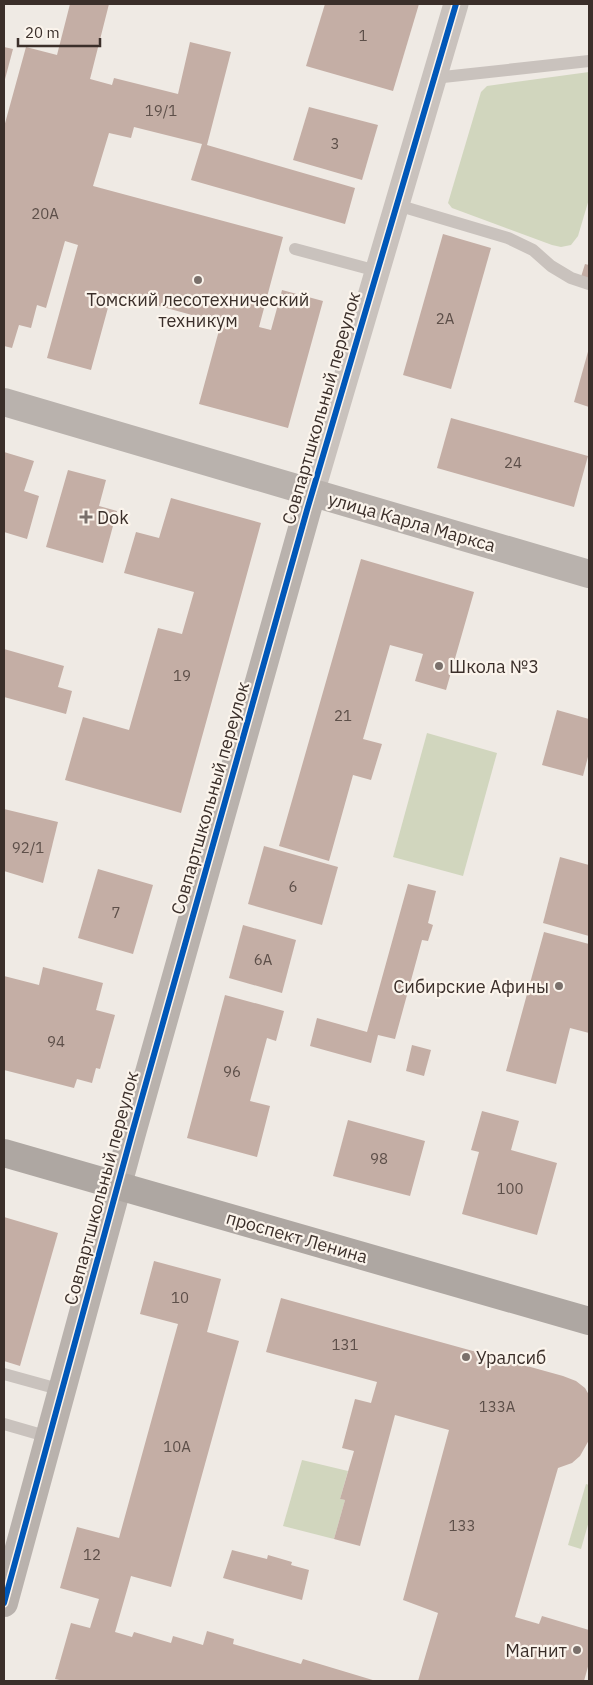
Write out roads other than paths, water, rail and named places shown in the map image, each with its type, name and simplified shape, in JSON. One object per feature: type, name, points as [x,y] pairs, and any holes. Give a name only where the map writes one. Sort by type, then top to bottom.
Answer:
[{"type":"main road","name":"проспект Ленина","points":[[4,1153],[589,1321]]},
{"type":"street","name":"Совпартшкольный переулок","points":[[4,1603],[117,1186],[312,493],[456,4]]},
{"type":"street","name":"улица Карла Маркса","points":[[4,402],[589,574]]},
{"type":"lane","points":[[434,78],[589,61]]},
{"type":"lane","points":[[397,205],[508,238],[533,250],[551,266],[571,278],[589,284]]},
{"type":"lane","points":[[295,249],[377,272]]},
{"type":"lane","points":[[4,1374],[62,1390]]},
{"type":"lane","points":[[4,1424],[48,1437]]},
{"type":"place","name":"Томский лесотехнический техникум","points":[[198,280]]},
{"type":"place","name":"Dok","points":[[86,517]]},
{"type":"place","name":"Школа №3","points":[[439,666]]},
{"type":"place","name":"Сибирские Афины","points":[[559,986]]},
{"type":"place","name":"Уралсиб","points":[[466,1357]]},
{"type":"place","name":"Магнит","points":[[577,1650]]}]
